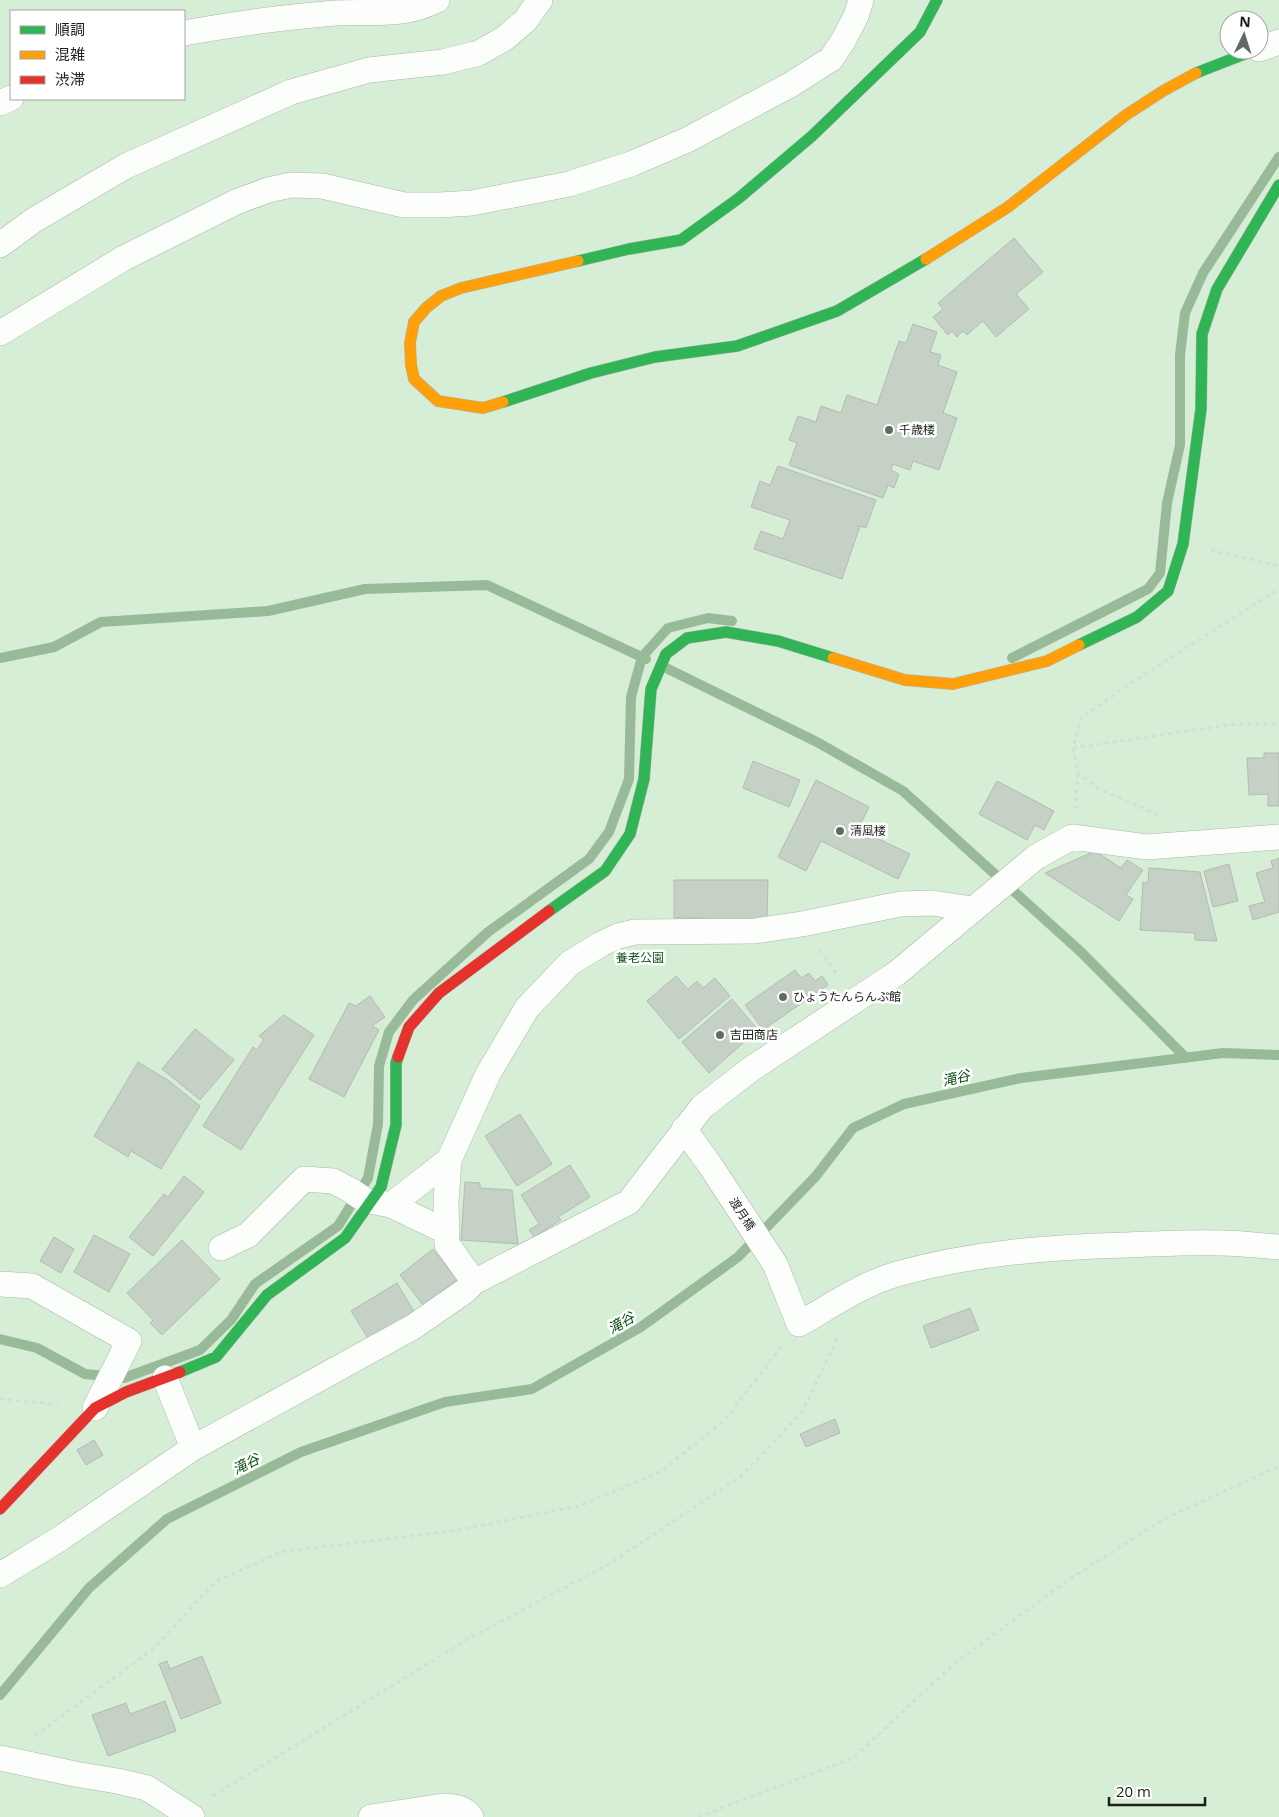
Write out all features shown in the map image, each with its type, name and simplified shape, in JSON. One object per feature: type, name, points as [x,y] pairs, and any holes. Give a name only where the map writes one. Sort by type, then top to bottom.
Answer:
[{"type":"street","points":[[185,33],[257,20],[337,13],[405,12],[437,0]]},
{"type":"street","points":[[0,245],[34,220],[126,166],[291,92],[369,70],[443,62],[479,53],[505,38],[525,22],[540,0]]},
{"type":"street","points":[[0,333],[124,258],[236,202],[268,190],[291,185],[322,186],[404,205],[440,206],[472,203],[569,184],[631,164],[687,140],[790,85],[831,59],[847,33],[862,0]]},
{"type":"street","points":[[938,0],[920,32],[812,136],[739,198],[681,240],[629,249],[461,288],[441,296],[426,308],[414,322],[410,343],[414,379],[438,401],[483,408],[591,373],[655,357],[737,346],[837,311],[897,277],[1008,207],[1126,115],[1163,91],[1201,70],[1228,60]]},
{"type":"street","points":[[95,1408],[126,1392],[216,1357],[243,1326],[266,1294],[345,1238],[369,1199],[381,1187],[396,1125],[396,1063],[409,1027],[439,993],[541,916],[605,871],[630,834],[644,779],[651,689],[666,654],[687,638],[726,632],[778,641],[905,680],[953,684],[1047,661],[1137,617],[1168,591],[1183,544],[1201,409],[1202,334],[1217,289],[1279,185]]},
{"type":"street","points":[[0,1575],[61,1538],[193,1448],[413,1327],[465,1291],[474,1282],[629,1202],[702,1107],[751,1069],[897,973],[1036,857],[1072,837],[1147,847],[1279,837]]},
{"type":"street","points":[[474,1282],[446,1244],[446,1201],[449,1160],[488,1074],[526,1008],[570,963],[601,944],[618,936],[635,932],[755,931],[802,924],[900,904],[981,903]]},
{"type":"street","name":"渡月橋","points":[[684,1129],[775,1264],[799,1324]]},
{"type":"street","points":[[369,1199],[449,1160]]},
{"type":"street","points":[[221,1248],[248,1235],[304,1179],[333,1181],[369,1199],[447,1232]]},
{"type":"street","points":[[799,1324],[843,1300],[858,1289],[897,1274],[954,1261],[1030,1250],[1079,1246],[1222,1243],[1279,1247]]},
{"type":"street","points":[[0,1284],[32,1286],[129,1341],[95,1408],[0,1509]]},
{"type":"street","points":[[165,1378],[193,1448]]},
{"type":"street","points":[[0,1758],[147,1788],[188,1815]]},
{"type":"street","points":[[371,1817],[454,1806],[469,1813],[471,1817]]},
{"type":"path","points":[[1183,544],[1279,566]]},
{"type":"path","points":[[1072,837],[1078,772],[1073,748],[1081,718],[1125,687],[1279,589]]},
{"type":"path","points":[[1073,748],[1228,725],[1279,723]]},
{"type":"path","points":[[1078,772],[1095,787],[1165,819]]},
{"type":"path","points":[[802,924],[855,1001]]},
{"type":"path","points":[[188,1815],[468,1640],[609,1564],[740,1477],[802,1412],[836,1342],[843,1300]]},
{"type":"path","points":[[31,1738],[153,1649],[215,1582],[281,1552],[458,1530],[579,1506],[660,1472],[724,1421],[799,1324]]},
{"type":"path","points":[[0,1400],[95,1408]]},
{"type":"path","points":[[698,1817],[853,1758],[955,1663],[1071,1578],[1166,1518],[1279,1466]]},
{"type":"green space","name":"養老公園","points":[[0,0],[1279,0],[1279,1817],[0,1817]]},
{"type":"building","points":[[1014,238],[1043,272],[1016,294],[1029,309],[996,337],[983,321],[967,335],[963,331],[957,337],[952,331],[948,335],[933,317],[943,309],[938,303]]},
{"type":"building","points":[[913,324],[937,332],[930,352],[941,355],[938,365],[957,372],[943,413],[957,418],[939,470],[913,461],[910,470],[893,464],[891,470],[899,474],[894,488],[888,485],[883,498],[789,465],[797,443],[789,440],[798,416],[816,422],[821,406],[841,413],[847,395],[877,405],[899,341],[906,343]]},
{"type":"building","points":[[778,466],[876,500],[866,528],[860,526],[842,579],[754,549],[761,531],[783,539],[790,520],[751,507],[760,481],[770,485]]},
{"type":"building","points":[[1264,753],[1279,753],[1279,806],[1268,806],[1268,794],[1249,795],[1247,758],[1264,758]]},
{"type":"building","points":[[753,761],[800,780],[789,807],[743,788]]},
{"type":"building","points":[[816,780],[869,807],[858,829],[910,854],[898,879],[821,841],[806,871],[778,857]]},
{"type":"building","points":[[997,781],[1054,811],[1044,830],[1035,825],[1027,840],[979,814]]},
{"type":"building","points":[[1095,851],[1121,868],[1127,860],[1143,870],[1126,895],[1133,899],[1119,921],[1045,873]]},
{"type":"building","points":[[1279,858],[1279,912],[1253,920],[1249,906],[1265,902],[1256,873],[1273,868],[1271,861]]},
{"type":"building","points":[[1229,864],[1238,901],[1213,907],[1204,871]]},
{"type":"building","points":[[1149,868],[1200,872],[1217,941],[1195,940],[1195,933],[1140,930],[1143,882],[1148,883]]},
{"type":"building","points":[[674,880],[768,880],[767,919],[674,918]]},
{"type":"building","points":[[795,970],[801,978],[809,973],[815,981],[822,976],[828,985],[763,1030],[745,1005]]},
{"type":"building","points":[[676,976],[688,989],[697,981],[703,988],[715,978],[730,996],[679,1039],[647,1001]]},
{"type":"building","points":[[370,996],[385,1017],[372,1026],[379,1030],[344,1097],[309,1079],[349,1003],[356,1006]]},
{"type":"building","points":[[732,999],[758,1030],[709,1073],[682,1042]]},
{"type":"building","points":[[284,1015],[314,1035],[241,1150],[203,1126],[253,1047],[257,1050],[264,1039],[259,1036]]},
{"type":"building","points":[[195,1029],[234,1060],[200,1100],[162,1069]]},
{"type":"building","points":[[138,1062],[169,1081],[200,1106],[161,1169],[131,1151],[128,1157],[94,1136]]},
{"type":"building","points":[[520,1114],[552,1164],[517,1186],[485,1136]]},
{"type":"building","points":[[570,1165],[590,1197],[558,1217],[561,1220],[534,1237],[529,1230],[539,1224],[521,1195]]},
{"type":"building","points":[[184,1176],[204,1192],[153,1256],[129,1237],[164,1194],[168,1197]]},
{"type":"building","points":[[465,1182],[480,1183],[480,1188],[512,1190],[518,1244],[461,1240]]},
{"type":"building","points":[[94,1235],[130,1254],[109,1292],[74,1272]]},
{"type":"building","points":[[54,1237],[74,1249],[61,1273],[40,1261]]},
{"type":"building","points":[[182,1240],[220,1279],[162,1335],[150,1323],[153,1320],[127,1293]]},
{"type":"building","points":[[433,1249],[457,1280],[423,1305],[400,1275]]},
{"type":"building","points":[[397,1283],[415,1313],[369,1340],[351,1311]]},
{"type":"building","points":[[970,1308],[979,1330],[931,1348],[923,1326]]},
{"type":"building","points":[[835,1419],[840,1433],[806,1447],[800,1434]]},
{"type":"building","points":[[94,1440],[103,1455],[86,1465],[77,1450]]},
{"type":"building","points":[[202,1656],[221,1703],[181,1719],[159,1664],[167,1661],[170,1669]]},
{"type":"building","points":[[165,1701],[176,1731],[108,1756],[92,1715],[126,1703],[130,1714]]},
{"type":"waterway","points":[[1012,658],[1148,589],[1160,573],[1167,503],[1180,445],[1180,355],[1185,313],[1203,273],[1279,157]]},
{"type":"waterway","points":[[0,658],[54,647],[101,622],[268,611],[365,589],[487,585],[646,659]]},
{"type":"waterway","points":[[0,1339],[37,1348],[85,1374],[124,1378],[200,1350],[231,1320],[255,1284],[338,1226],[368,1178],[378,1124],[379,1066],[389,1032],[413,1000],[488,932],[589,859],[609,832],[629,779],[631,697],[642,657],[668,628],[708,618],[732,621]]},
{"type":"waterway","points":[[662,666],[817,742],[903,791],[1081,952],[1186,1058]]},
{"type":"waterway","name":"滝谷","points":[[0,1695],[89,1588],[167,1519],[301,1452],[445,1402],[532,1389],[641,1327],[738,1257],[816,1176],[853,1128],[904,1104],[1021,1078],[1223,1053],[1279,1055]]},
{"type":"traffic: fast","points":[[578,261],[629,249],[681,240],[739,198],[812,136],[920,32],[937,0]]},
{"type":"traffic: fast","points":[[1196,73],[1229,60]]},
{"type":"traffic: fast","points":[[1079,645],[1137,617],[1168,591],[1183,544],[1201,409],[1202,334],[1217,289],[1279,185]]},
{"type":"traffic: fast","points":[[503,402],[591,373],[655,357],[737,346],[837,311],[926,259]]},
{"type":"traffic: fast","points":[[549,911],[605,871],[630,834],[644,779],[651,689],[666,654],[687,638],[726,632],[778,641],[833,658]]},
{"type":"traffic: fast","points":[[180,1372],[216,1357],[267,1295],[345,1238],[381,1187],[396,1125],[396,1063],[398,1057]]},
{"type":"traffic: slow","points":[[926,259],[1008,207],[1126,115],[1163,91],[1196,73]]},
{"type":"traffic: slow","points":[[503,402],[483,408],[438,401],[414,379],[410,343],[414,322],[426,308],[441,296],[461,288],[578,261]]},
{"type":"traffic: slow","points":[[833,658],[905,680],[953,684],[1047,661],[1079,645]]},
{"type":"traffic: jam","points":[[398,1057],[409,1027],[439,993],[549,911]]},
{"type":"traffic: jam","points":[[0,1509],[95,1408],[126,1392],[180,1372]]},
{"type":"place","name":"千歳楼","points":[[889,430]]},
{"type":"place","name":"清風楼","points":[[840,831]]},
{"type":"place","name":"ひょうたんらんぷ館","points":[[783,997]]},
{"type":"place","name":"吉田商店","points":[[720,1035]]}]
